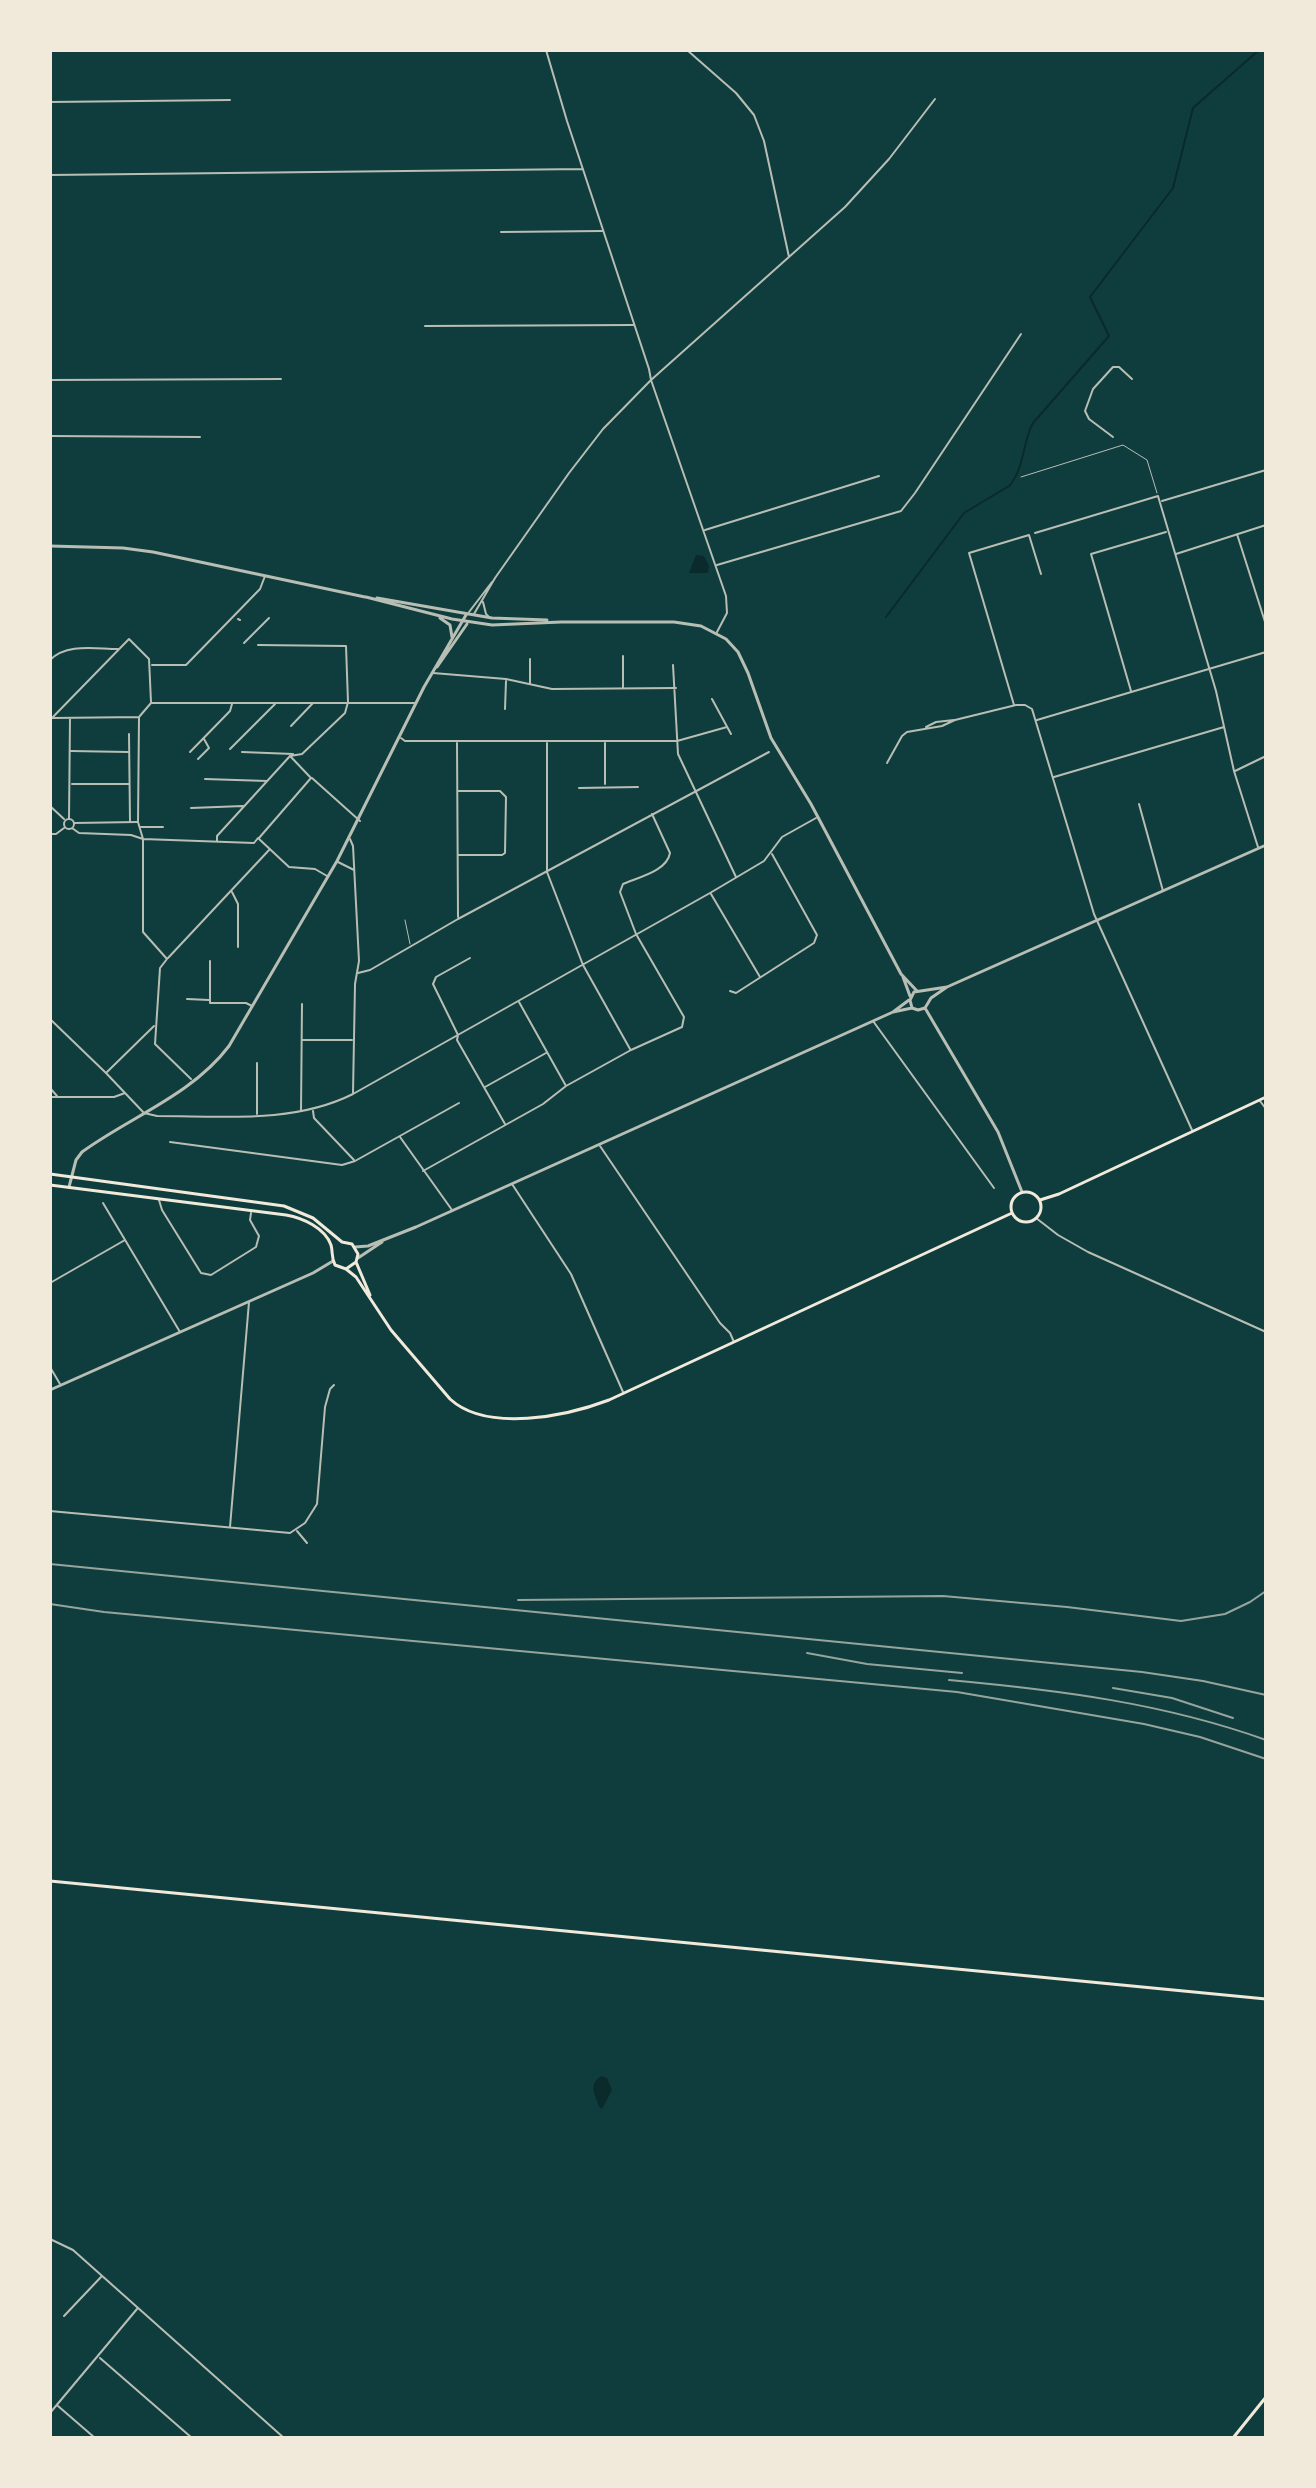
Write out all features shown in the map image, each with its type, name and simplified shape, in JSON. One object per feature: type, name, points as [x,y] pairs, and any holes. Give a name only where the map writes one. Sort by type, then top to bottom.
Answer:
[{"type":"main road","points":[[1040,1200],[1059,1194],[1266,1097]]},
{"type":"main road","points":[[50,1174],[284,1206],[313,1218],[342,1242]]},
{"type":"main road","points":[[50,1185],[286,1215],[303,1220],[325,1234],[333,1261],[356,1277],[391,1330],[459,1407],[475,1415],[513,1417],[582,1409],[624,1393],[1012,1213]]},
{"type":"main road","points":[[1022,1192],[1031,1193],[1040,1200],[1041,1209],[1036,1218],[1022,1221],[1012,1213],[1012,1202],[1022,1192]]},
{"type":"main road","points":[[332,1250],[342,1242],[349,1242],[355,1247],[373,1303]]},
{"type":"main road","points":[[346,1269],[357,1260]]},
{"type":"main road","points":[[50,1881],[1266,1999]]},
{"type":"main road","points":[[1233,2438],[1266,2397]]},
{"type":"street","points":[[546,50],[651,380],[728,606],[716,633]]},
{"type":"street","points":[[687,50],[744,101],[757,120],[789,258]]},
{"type":"street","points":[[69,1187],[76,1160],[82,1152],[193,1082],[224,1053],[360,821],[416,703],[452,637],[589,447],[651,380],[822,229],[867,183],[935,99]]},
{"type":"street","points":[[50,102],[230,100]]},
{"type":"street","points":[[50,175],[583,169]]},
{"type":"street","points":[[501,232],[603,231]]},
{"type":"street","points":[[425,326],[634,325]]},
{"type":"street","points":[[716,566],[901,511],[1021,334]]},
{"type":"street","points":[[1113,437],[1089,419],[1085,411],[1093,389],[1113,367],[1119,367],[1132,379]]},
{"type":"street","points":[[50,380],[281,379]]},
{"type":"street","points":[[50,436],[200,437]]},
{"type":"street","points":[[1161,501],[1266,470]]},
{"type":"street","points":[[704,530],[879,476]]},
{"type":"street","points":[[1035,533],[1158,496],[1210,669],[1234,771],[1258,848]]},
{"type":"street","points":[[1175,554],[1266,525]]},
{"type":"street","points":[[1132,693],[1091,554],[1168,532]]},
{"type":"street","points":[[1237,534],[1266,625]]},
{"type":"street","points":[[1014,705],[969,553],[1029,535],[1041,574]]},
{"type":"street","points":[[50,546],[139,550],[366,597],[468,622],[511,625],[561,622]]},
{"type":"street","points":[[150,665],[186,665],[260,589],[265,575]]},
{"type":"street","points":[[432,673],[473,616],[495,578]]},
{"type":"street","points":[[366,597],[490,618],[561,622],[674,622],[701,626],[730,643],[741,657],[771,738],[901,974],[912,1008]]},
{"type":"street","points":[[483,600],[484,610],[490,618]]},
{"type":"street","points":[[433,614],[450,625],[452,637]]},
{"type":"street","points":[[244,643],[269,618]]},
{"type":"street","points":[[249,630],[253,634]]},
{"type":"street","points":[[51,719],[129,639],[149,659],[151,703],[139,717],[138,822],[143,839],[143,932],[167,959]]},
{"type":"street","points":[[217,841],[217,836],[290,756],[302,754],[345,713],[348,702],[346,646],[258,645]]},
{"type":"street","points":[[50,660],[68,649],[119,649]]},
{"type":"street","points":[[1036,721],[1266,652]]},
{"type":"street","points":[[623,656],[623,689]]},
{"type":"street","points":[[530,659],[530,685]]},
{"type":"street","points":[[673,665],[678,754],[736,877]]},
{"type":"street","points":[[432,673],[506,679],[552,689],[676,688]]},
{"type":"street","points":[[505,709],[506,679]]},
{"type":"street","points":[[712,699],[731,734]]},
{"type":"street","points":[[151,703],[416,703]]},
{"type":"street","points":[[190,752],[230,711],[233,703]]},
{"type":"street","points":[[230,749],[276,703]]},
{"type":"street","points":[[291,726],[314,703]]},
{"type":"street","points":[[887,763],[907,732],[942,726],[1014,705],[1031,708],[1097,920],[1192,1131]]},
{"type":"street","points":[[51,719],[139,717]]},
{"type":"street","points":[[65,828],[70,784],[70,718]]},
{"type":"street","points":[[400,737],[405,741],[457,742],[677,741],[727,727]]},
{"type":"street","points":[[1053,777],[1224,727]]},
{"type":"street","points":[[129,734],[130,822]]},
{"type":"street","points":[[198,759],[209,748],[203,738]]},
{"type":"street","points":[[547,741],[547,872],[583,965],[631,1050]]},
{"type":"street","points":[[605,741],[605,786]]},
{"type":"street","points":[[457,742],[458,919]]},
{"type":"street","points":[[69,751],[129,752]]},
{"type":"street","points":[[242,752],[302,754]]},
{"type":"street","points":[[358,973],[370,970],[458,919],[769,752]]},
{"type":"street","points":[[290,756],[360,821]]},
{"type":"street","points":[[1234,771],[1266,756]]},
{"type":"street","points":[[50,834],[72,828],[79,833],[131,835],[143,839],[254,843],[311,778]]},
{"type":"street","points":[[205,779],[268,781]]},
{"type":"street","points":[[70,784],[129,784]]},
{"type":"street","points":[[579,788],[638,787]]},
{"type":"street","points":[[457,790],[500,791],[506,797],[505,853],[458,855]]},
{"type":"street","points":[[1139,804],[1163,891]]},
{"type":"street","points":[[191,808],[244,806]]},
{"type":"street","points":[[51,807],[74,823],[138,822]]},
{"type":"street","points":[[423,1171],[543,1104],[566,1086],[631,1050],[682,1027],[684,1017],[636,934],[620,896],[623,884],[663,866],[669,859],[670,853],[652,814]]},
{"type":"street","points":[[50,1019],[144,1113],[157,1116],[258,1115],[313,1110],[353,1094],[710,893],[764,861],[782,837],[817,817]]},
{"type":"street","points":[[72,828],[74,823]]},
{"type":"street","points":[[139,827],[163,827]]},
{"type":"street","points":[[258,838],[289,867],[315,869],[328,877]]},
{"type":"street","points":[[350,839],[359,922],[353,1094]]},
{"type":"street","points":[[901,974],[917,991],[947,987],[1266,845]]},
{"type":"street","points":[[193,1082],[155,1044],[160,968],[270,849]]},
{"type":"street","points":[[730,991],[736,993],[814,943],[817,935],[771,853]]},
{"type":"street","points":[[337,861],[354,870]]},
{"type":"street","points":[[232,891],[238,904],[238,947]]},
{"type":"street","points":[[710,893],[760,977]]},
{"type":"street","points":[[470,958],[437,976],[433,983],[458,1035],[457,1040],[505,1125]]},
{"type":"street","points":[[210,961],[210,1000]]},
{"type":"street","points":[[355,1247],[368,1246],[453,1211],[893,1012],[925,1008],[947,987]]},
{"type":"street","points":[[893,1012],[917,991]]},
{"type":"street","points":[[923,992],[929,1001]]},
{"type":"street","points":[[187,999],[210,1000],[210,1003],[246,1003],[253,1007]]},
{"type":"street","points":[[518,1001],[566,1086]]},
{"type":"street","points":[[301,1112],[302,1004]]},
{"type":"street","points":[[925,1008],[998,1132],[1022,1192]]},
{"type":"street","points":[[873,1021],[994,1188]]},
{"type":"street","points":[[106,1073],[156,1024]]},
{"type":"street","points":[[302,1040],[353,1040]]},
{"type":"street","points":[[484,1088],[547,1053]]},
{"type":"street","points":[[257,1063],[258,1115]]},
{"type":"street","points":[[50,1088],[58,1097]]},
{"type":"street","points":[[50,1097],[114,1097],[126,1093]]},
{"type":"street","points":[[1259,1100],[1266,1109]]},
{"type":"street","points":[[170,1142],[342,1165],[355,1161],[459,1103]]},
{"type":"street","points":[[313,1110],[314,1118],[355,1161]]},
{"type":"street","points":[[400,1136],[453,1211]]},
{"type":"street","points":[[599,1145],[734,1343]]},
{"type":"street","points":[[512,1184],[571,1274],[624,1393]]},
{"type":"street","points":[[158,1199],[201,1273],[206,1275],[211,1275],[259,1243],[259,1236],[250,1220],[252,1211]]},
{"type":"street","points":[[103,1203],[180,1332]]},
{"type":"street","points":[[1036,1218],[1074,1245],[1266,1332]]},
{"type":"street","points":[[357,1260],[389,1238]]},
{"type":"street","points":[[50,1283],[125,1240]]},
{"type":"street","points":[[50,1390],[313,1273],[333,1261]]},
{"type":"street","points":[[230,1528],[250,1300]]},
{"type":"street","points":[[50,1367],[61,1385]]},
{"type":"street","points":[[50,1511],[290,1533],[297,1530],[317,1504],[325,1407],[334,1385]]},
{"type":"street","points":[[297,1530],[307,1543]]},
{"type":"street","points":[[51,2241],[73,2250],[284,2438]]},
{"type":"street","points":[[64,2316],[101,2276]]},
{"type":"street","points":[[50,2413],[138,2308]]},
{"type":"street","points":[[99,2357],[192,2438]]},
{"type":"street","points":[[57,2405],[95,2438]]},
{"type":"lane","points":[[1021,477],[1123,445],[1148,462],[1158,496]]},
{"type":"lane","points":[[405,920],[411,947]]},
{"type":"water","points":[[696,555],[704,556],[709,566],[708,573],[689,573]]},
{"type":"water","points":[[601,2076],[607,2078],[612,2090],[602,2109],[593,2087]]},
{"type":"waterway","points":[[886,617],[964,513],[1009,486],[1018,471],[1033,423],[1109,336],[1090,297],[1173,188],[1193,108],[1259,50]]},
{"type":"railway","points":[[50,1564],[1142,1672],[1266,1695]]},
{"type":"railway","points":[[518,1600],[943,1596],[1181,1621],[1225,1614],[1266,1591]]},
{"type":"railway","points":[[50,1604],[104,1612],[957,1692],[1144,1724],[1200,1737],[1266,1759]]},
{"type":"railway","points":[[807,1653],[867,1664],[962,1673]]},
{"type":"railway","points":[[949,1680],[1030,1688],[1149,1707],[1266,1740]]},
{"type":"railway","points":[[1113,1688],[1172,1698],[1233,1718]]}]
